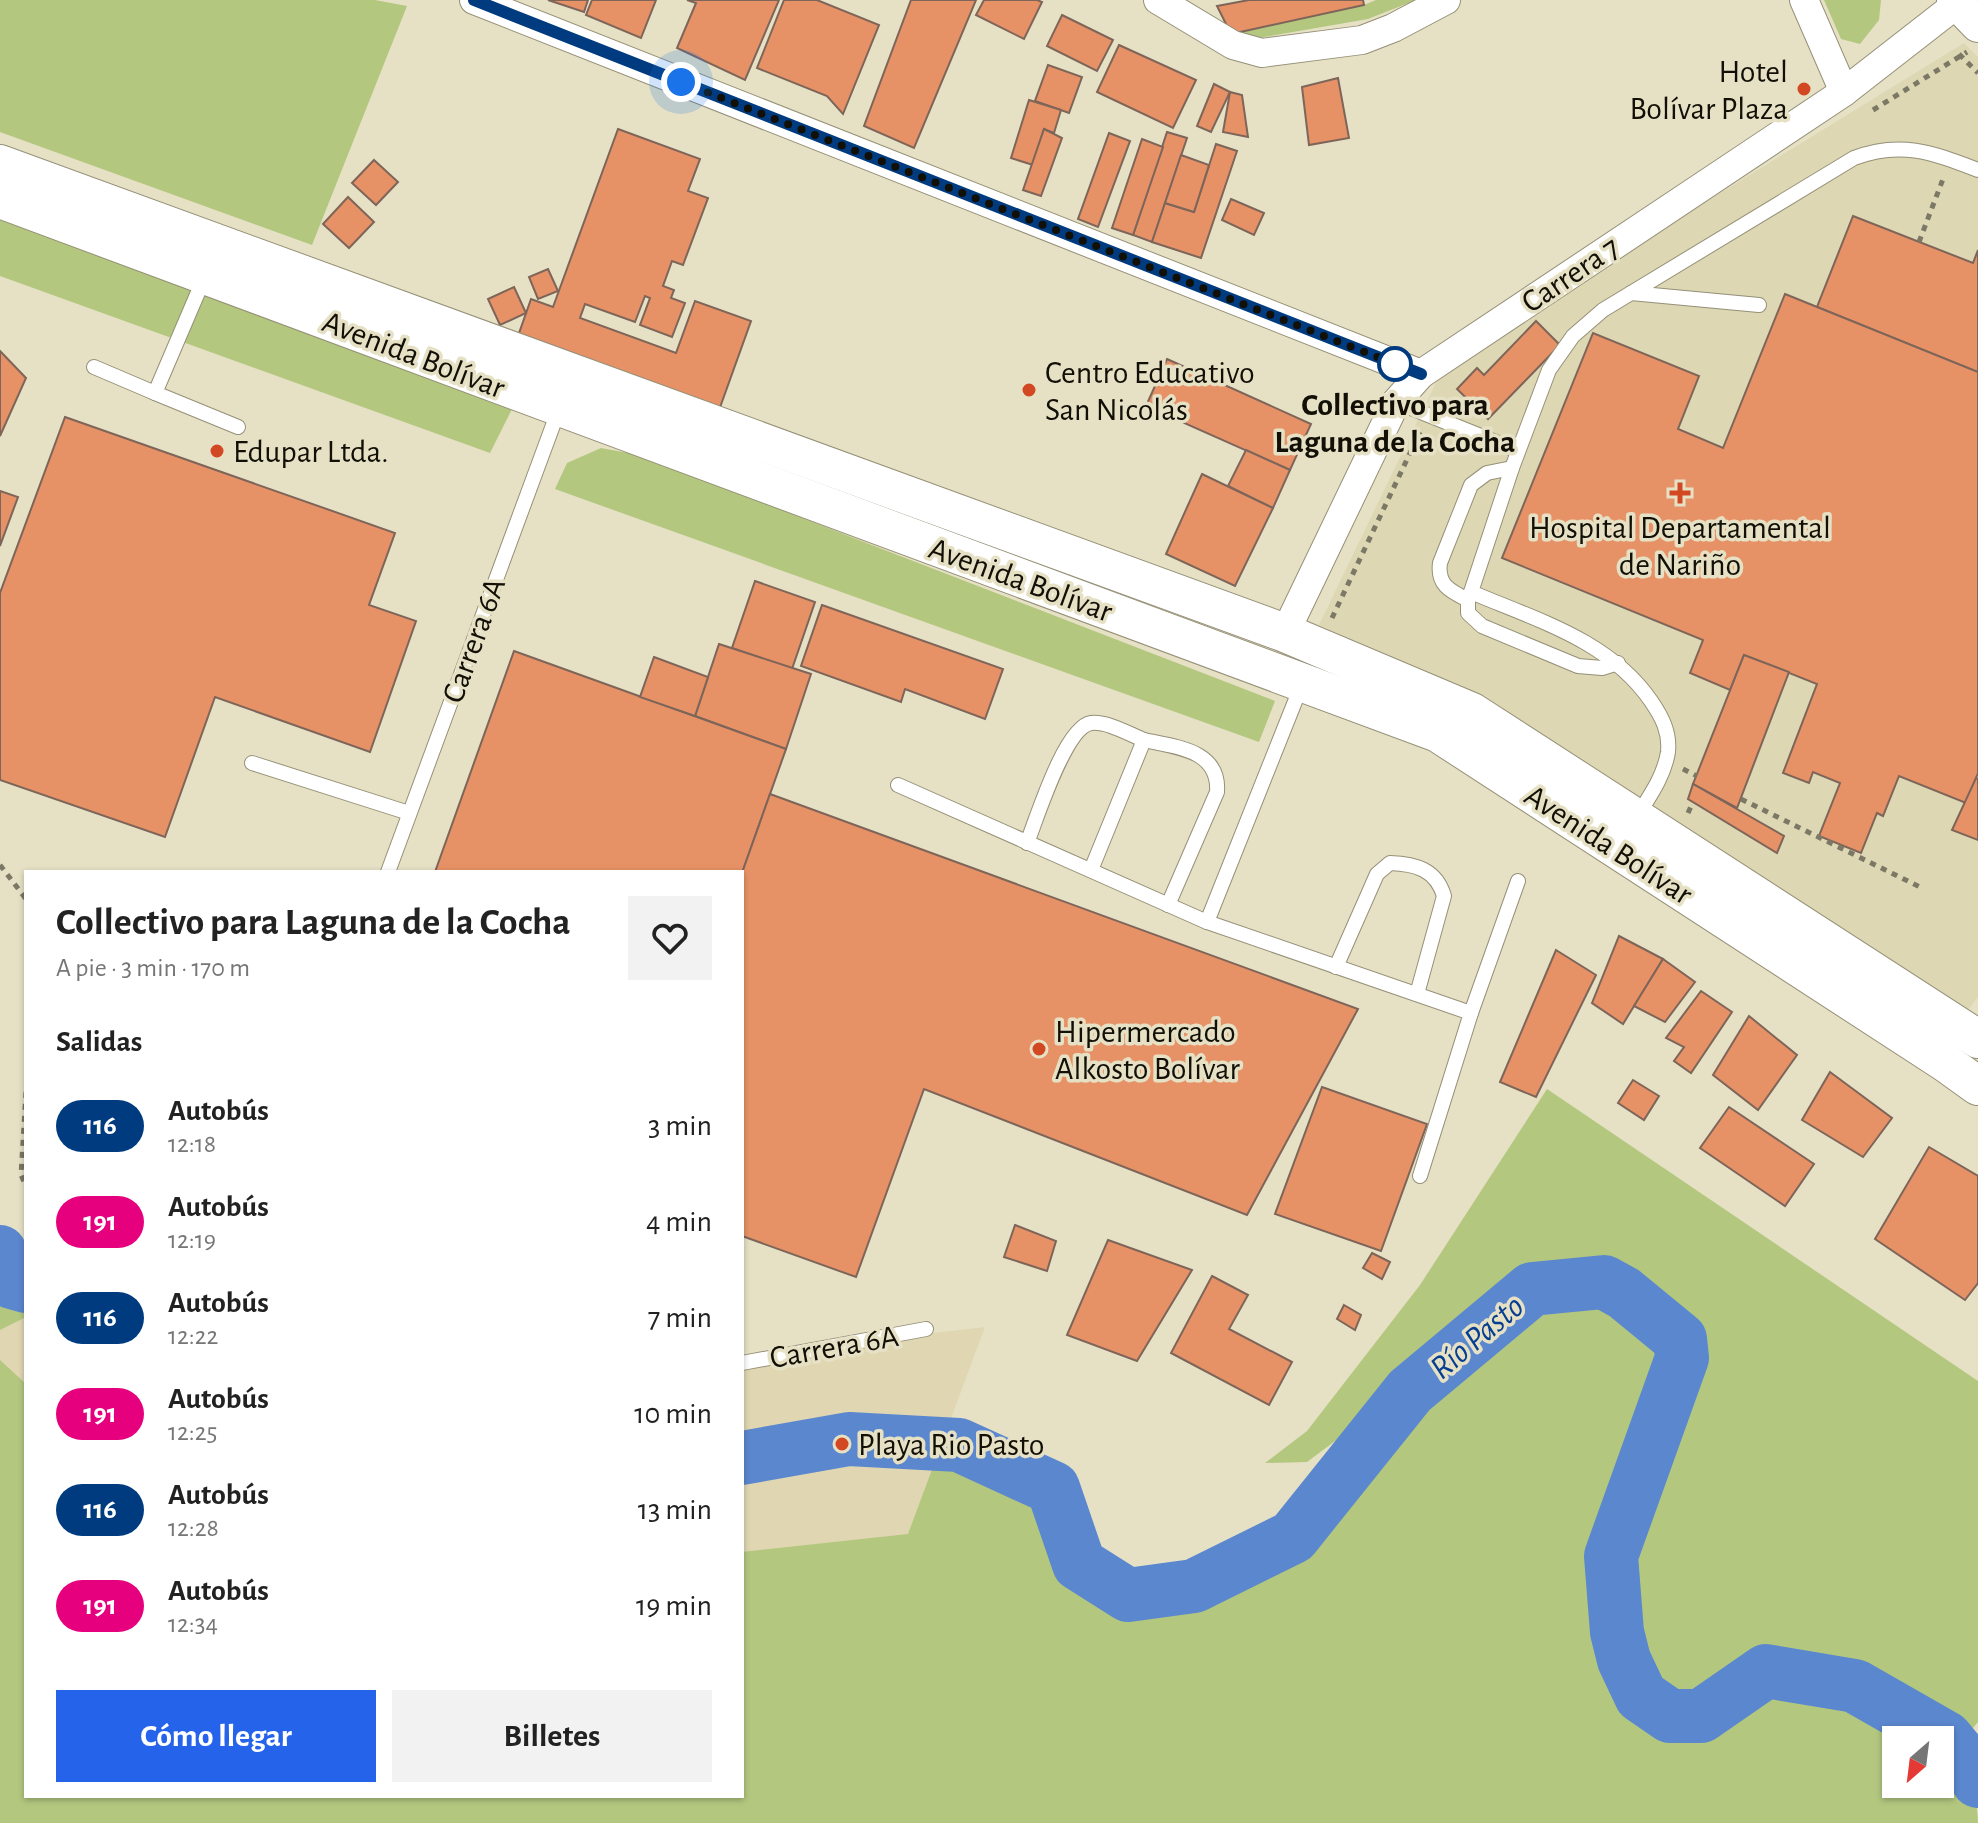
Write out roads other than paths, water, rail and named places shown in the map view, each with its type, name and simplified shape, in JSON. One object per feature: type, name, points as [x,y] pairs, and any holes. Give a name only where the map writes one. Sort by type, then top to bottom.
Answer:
[{"type":"main road","name":"Avenida Bolívar","points":[[0,164],[1285,633],[1472,712],[1975,1032]]},
{"type":"main road","name":"Avenida Bolívar","points":[[0,199],[1438,733],[1978,1086]]},
{"type":"main road","points":[[1946,1063],[1975,1032]]},
{"type":"street","points":[[474,0],[1421,374]]},
{"type":"street","points":[[1158,0],[1233,45],[1262,53],[1362,40],[1393,28],[1446,0]]},
{"type":"street","points":[[1804,0],[1844,92]]},
{"type":"street","name":"Carrera 7","points":[[1285,633],[1396,402],[1421,374],[1963,10]]},
{"type":"lane","points":[[1618,663],[1602,668],[1578,666],[1482,626],[1471,618],[1469,596],[1512,468],[1542,386],[1561,351],[1588,322],[1631,293],[1854,158],[1875,150],[1896,148],[1950,160],[1978,170]]},
{"type":"lane","points":[[155,393],[205,276]]},
{"type":"lane","points":[[1631,293],[1759,305]]},
{"type":"lane","points":[[94,367],[238,427]]},
{"type":"lane","points":[[1396,402],[1518,451]]},
{"type":"lane","name":"Carrera 6A","points":[[389,870],[559,409]]},
{"type":"lane","points":[[1512,468],[1487,473],[1471,485],[1440,563],[1443,585],[1447,590],[1584,640],[1618,663],[1643,689],[1664,722],[1668,742],[1660,778],[1636,818]]},
{"type":"lane","points":[[1207,922],[1302,683]]},
{"type":"lane","points":[[1027,843],[1067,746],[1087,723],[1100,723],[1144,740],[1183,749],[1208,761],[1218,777],[1217,792],[1168,905]]},
{"type":"lane","points":[[1091,870],[1144,740]]},
{"type":"lane","points":[[252,763],[409,813]]},
{"type":"lane","points":[[898,785],[1207,922],[1471,1013]]},
{"type":"lane","points":[[1336,967],[1377,874],[1390,863],[1415,864],[1440,883],[1444,896],[1417,994]]},
{"type":"lane","points":[[1420,1176],[1471,1013],[1518,881]]},
{"type":"lane","name":"Carrera 6A","points":[[744,1363],[926,1329]]},
{"type":"waterway","name":"Río Pasto","points":[[0,1252],[12,1282],[24,1285]]},
{"type":"waterway","name":"Río Pasto","points":[[744,1458],[849,1439],[959,1445],[1053,1488],[1079,1564],[1128,1595],[1194,1586],[1293,1537],[1410,1391],[1532,1289],[1604,1282],[1624,1293],[1680,1339],[1682,1358],[1611,1556],[1617,1632],[1624,1660],[1641,1696],[1670,1716],[1701,1716],[1766,1671],[1855,1686],[1946,1738],[1978,1781]]},
{"type":"place","name":"Hotel Bolívar Plaza","points":[[1804,89]]},
{"type":"place","name":"Collectivo para Laguna de la Cocha","points":[[1395,364]]},
{"type":"place","name":"Centro Educativo San Nicolás","points":[[1029,390]]},
{"type":"place","name":"Edupar Ltda.","points":[[217,451]]},
{"type":"place","name":"Hospital Departamental de Nariño","points":[[1680,493]]},
{"type":"place","name":"Hipermercado Alkosto Bolívar","points":[[1039,1049]]},
{"type":"place","name":"Playa Rio Pasto","points":[[842,1444]]}]
